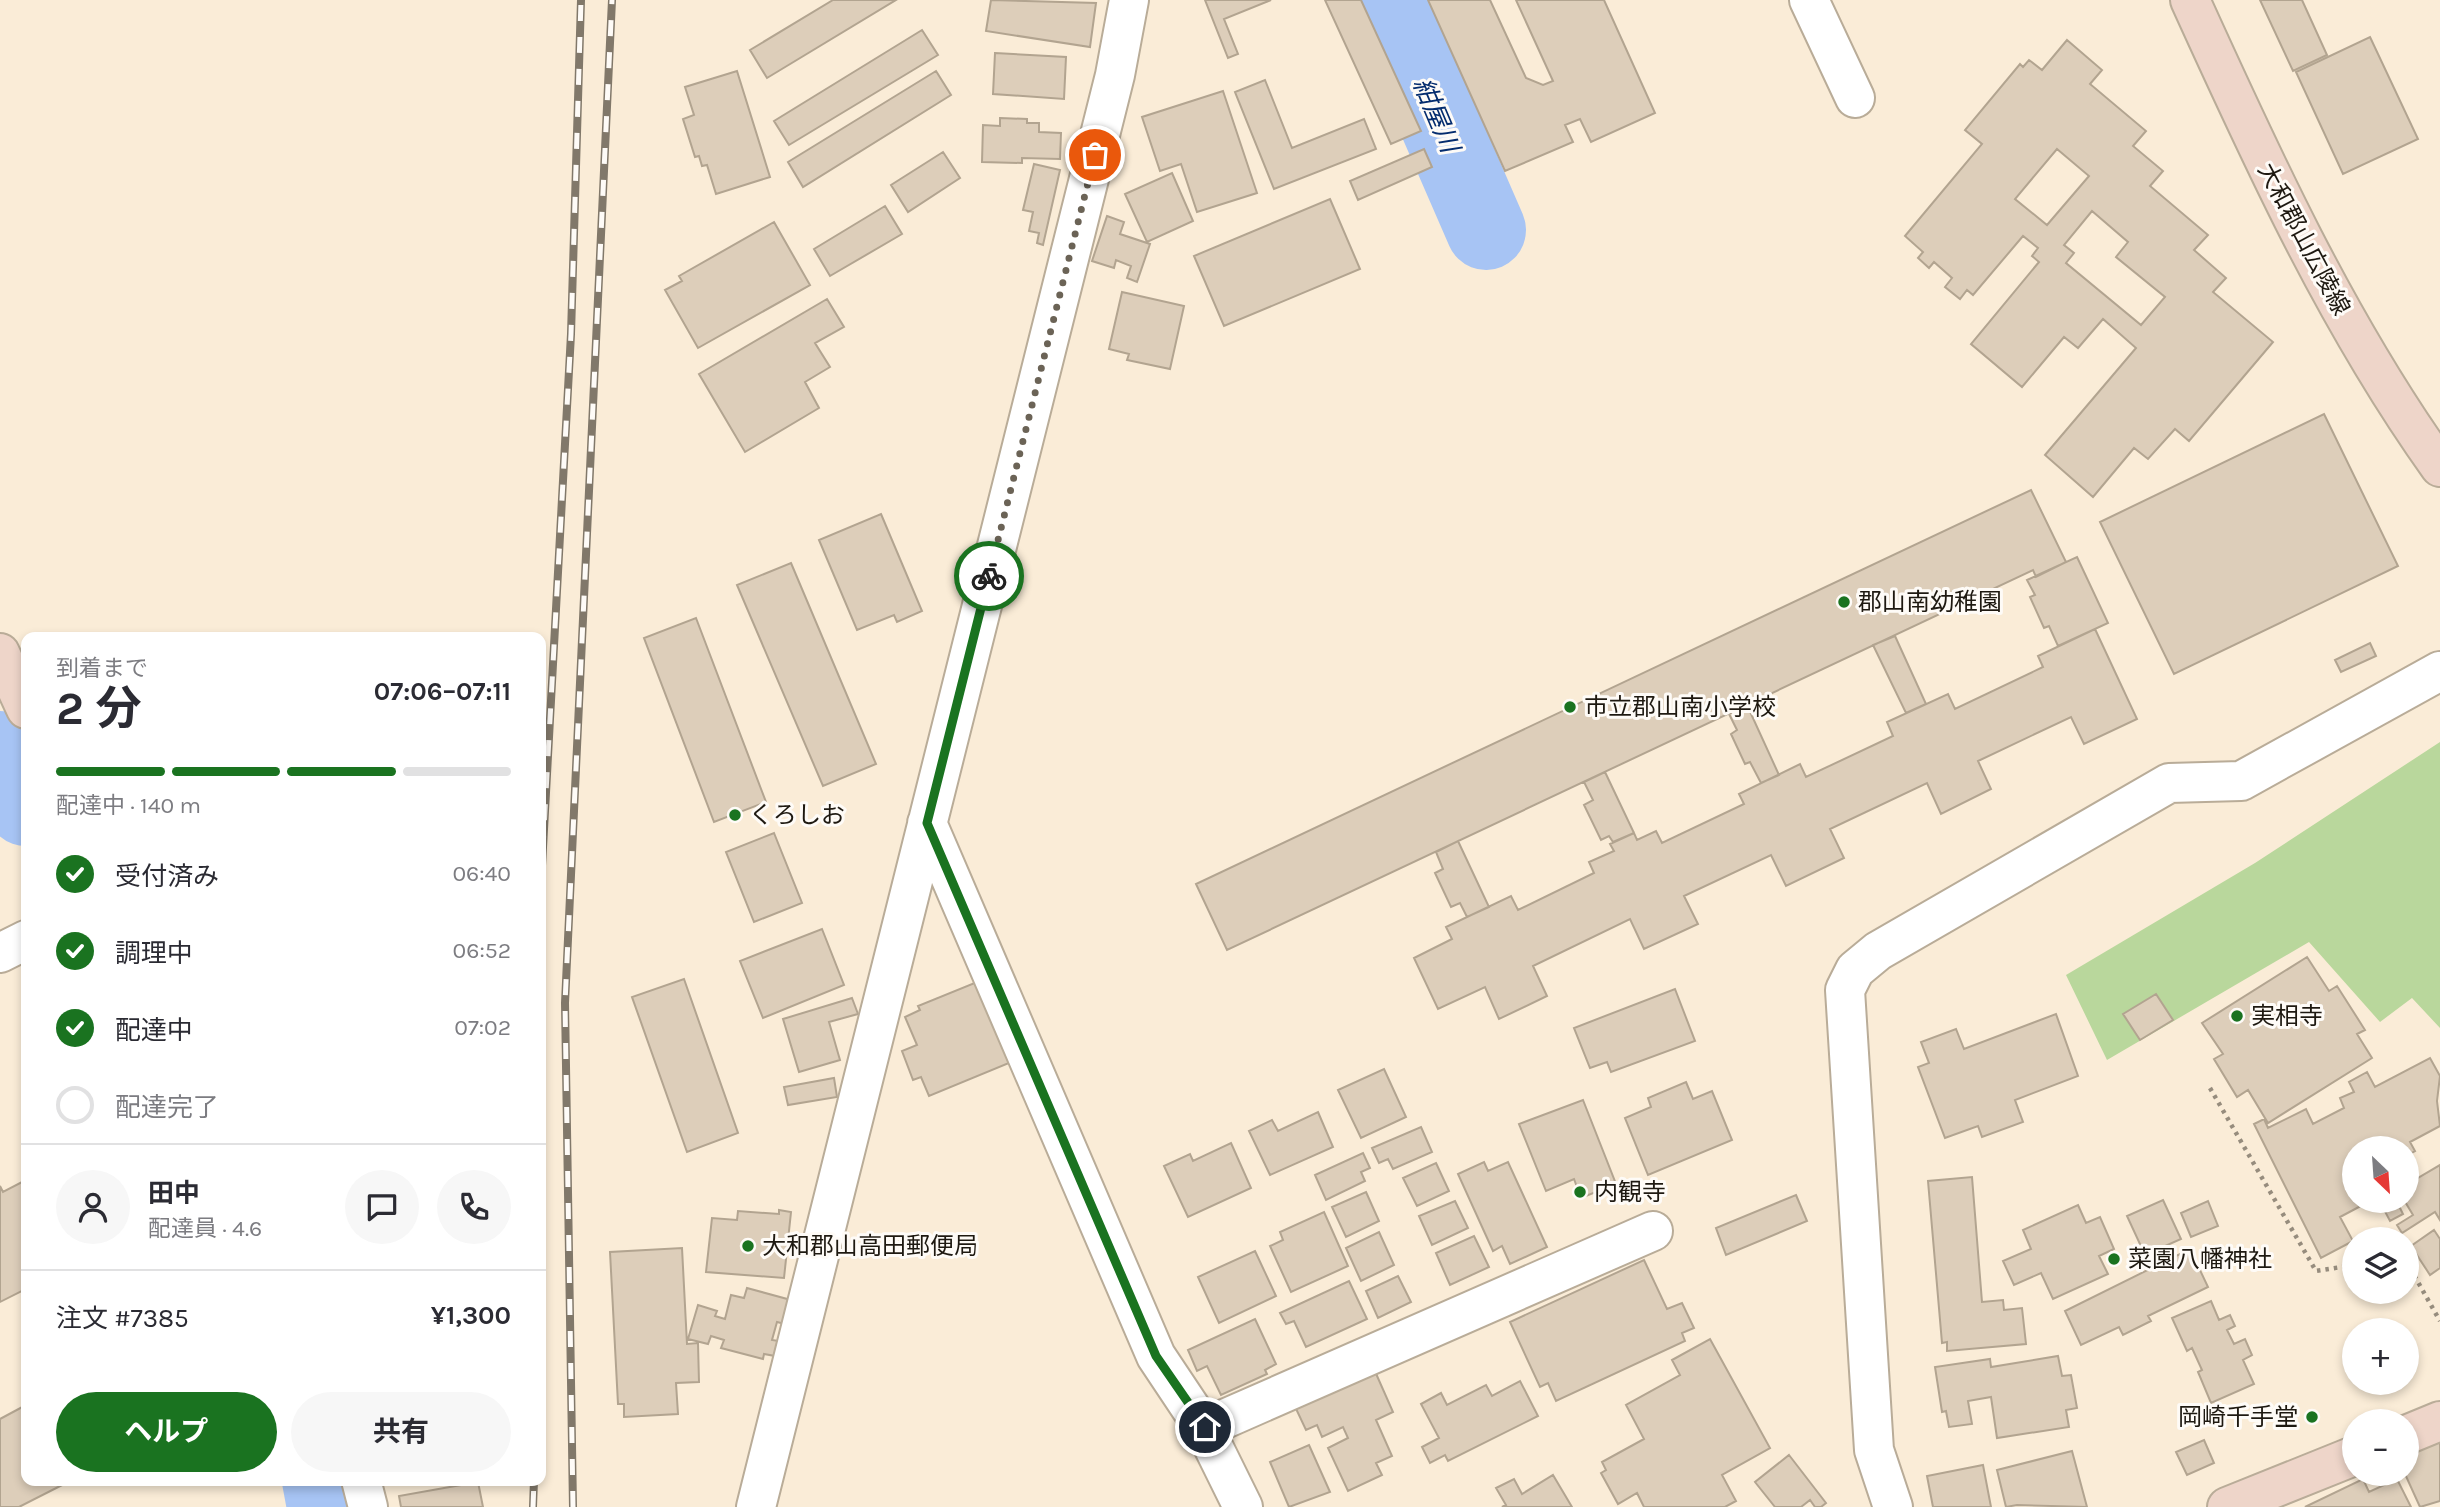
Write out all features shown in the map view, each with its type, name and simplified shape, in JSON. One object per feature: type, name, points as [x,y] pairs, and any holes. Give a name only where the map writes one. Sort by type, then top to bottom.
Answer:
[{"type":"main road","name":"大和郡山広陵線","points":[[2190,0],[2260,155],[2356,338],[2440,467]]},
{"type":"main road","points":[[0,653],[21,698]]},
{"type":"main road","points":[[2419,1430],[2440,1421]]},
{"type":"main road","points":[[2227,1507],[2272,1499],[2342,1462]]},
{"type":"street","points":[[756,1507],[1115,75],[1129,0]]},
{"type":"street","points":[[1809,0],[1855,98]]},
{"type":"street","points":[[1893,1507],[1874,1450],[1845,990],[1855,970],[1878,951],[2169,783],[2241,781],[2440,671]]},
{"type":"street","points":[[927,823],[1156,1356],[1205,1427],[1242,1507]]},
{"type":"street","points":[[0,953],[21,942]]},
{"type":"street","points":[[1205,1427],[1653,1231]]},
{"type":"street","points":[[363,1486],[368,1507]]},
{"type":"path","points":[[2210,1088],[2316,1271],[2342,1267]]},
{"type":"path","points":[[2419,1284],[2440,1321]]},
{"type":"green space","points":[[2440,742],[2440,1028],[2412,998],[2380,1022],[2309,942],[2107,1060],[2066,975],[2255,863]]},
{"type":"building","points":[[833,0],[896,0],[767,78],[750,50]]},
{"type":"building","points":[[991,0],[1096,3],[1090,47],[986,31]]},
{"type":"building","points":[[1205,0],[1271,0],[1224,19],[1238,54],[1228,58]]},
{"type":"building","points":[[1325,0],[1361,0],[1421,131],[1391,144]]},
{"type":"building","points":[[1428,0],[1490,0],[1526,78],[1543,85],[1553,81],[1516,0],[1604,0],[1655,113],[1591,142],[1580,119],[1565,125],[1573,142],[1505,171]]},
{"type":"building","points":[[2260,0],[2302,0],[2327,55],[2293,71]]},
{"type":"building","points":[[922,30],[938,55],[789,145],[774,121]]},
{"type":"building","points":[[2370,37],[2418,139],[2343,174],[2296,72]]},
{"type":"building","points":[[2067,40],[2102,70],[2090,84],[2146,131],[2133,146],[2163,171],[2150,186],[2208,235],[2194,250],[2226,278],[2213,292],[2273,342],[2189,441],[2175,429],[2148,459],[2134,448],[2093,497],[2045,455],[2136,348],[2103,319],[2078,348],[2064,337],[2022,387],[1971,344],[2039,262],[2032,256],[2038,248],[2023,236],[1973,295],[1967,290],[1960,299],[1945,287],[1952,278],[1934,262],[1929,268],[1918,258],[1923,252],[1905,236],[1982,144],[1965,130],[2020,64],[2023,67],[2029,60],[2042,70]],"holes":[[[2057,149],[2089,176],[2047,225],[2015,199]],[[2092,211],[2128,242],[2116,257],[2165,297],[2141,325],[2066,263],[2074,253],[2064,245]]]},
{"type":"building","points":[[995,53],[1066,57],[1064,99],[993,94]]},
{"type":"building","points":[[737,71],[770,177],[716,194],[707,165],[702,166],[699,156],[695,157],[683,119],[694,115],[685,87]]},
{"type":"building","points":[[936,71],[951,95],[803,187],[788,162]]},
{"type":"building","points":[[1265,80],[1292,148],[1364,119],[1376,149],[1274,189],[1235,92]]},
{"type":"building","points":[[1223,91],[1257,193],[1197,212],[1181,164],[1160,171],[1142,117]]},
{"type":"building","points":[[1000,118],[1027,119],[1027,123],[1039,123],[1039,132],[1061,133],[1060,159],[1022,158],[1022,163],[982,162],[983,125],[1000,126]]},
{"type":"building","points":[[1424,149],[1432,167],[1358,200],[1350,181]]},
{"type":"building","points":[[943,152],[960,178],[908,212],[891,185]]},
{"type":"building","points":[[1034,164],[1060,170],[1043,245],[1037,243],[1039,233],[1029,231],[1033,212],[1023,210]]},
{"type":"building","points":[[1172,173],[1193,221],[1147,242],[1125,194]]},
{"type":"building","points":[[1330,199],[1360,269],[1224,326],[1194,256]]},
{"type":"building","points":[[885,206],[902,234],[830,276],[814,249]]},
{"type":"building","points":[[1107,216],[1124,222],[1120,234],[1150,244],[1137,282],[1127,278],[1131,266],[1116,260],[1114,268],[1092,261]]},
{"type":"building","points":[[774,222],[810,285],[698,348],[665,290],[682,281],[679,276]]},
{"type":"building","points":[[1122,292],[1184,306],[1170,369],[1127,360],[1129,354],[1109,349]]},
{"type":"building","points":[[827,299],[844,327],[815,343],[830,367],[805,382],[819,408],[745,452],[699,374]]},
{"type":"building","points":[[2324,414],[2398,566],[2174,674],[2100,522]]},
{"type":"building","points":[[2031,490],[2066,562],[2036,577],[2033,570],[1227,950],[1196,884]]},
{"type":"building","points":[[881,514],[922,611],[897,622],[894,615],[857,630],[819,540]]},
{"type":"building","points":[[2077,557],[2108,623],[2058,646],[2049,626],[2044,628],[2030,597],[2035,595],[2027,580]]},
{"type":"building","points":[[791,563],[876,764],[823,786],[737,585]]},
{"type":"building","points":[[696,618],[766,802],[714,822],[644,638]]},
{"type":"building","points":[[2095,629],[2137,719],[2084,744],[2071,717],[1978,761],[1991,789],[1941,814],[1927,783],[1830,829],[1844,858],[1786,886],[1771,855],[1684,896],[1698,924],[1644,949],[1630,919],[1533,966],[1547,996],[1499,1019],[1485,987],[1438,1009],[1414,958],[1452,939],[1446,927],[1511,896],[1518,910],[1594,873],[1589,862],[1614,851],[1610,844],[1634,833],[1637,840],[1656,831],[1662,843],[1744,804],[1739,794],[1800,764],[1806,777],[1893,736],[1887,722],[1948,694],[1955,709],[2043,667],[2038,656]]},
{"type":"building","points":[[1895,636],[1926,704],[1906,713],[1873,645]]},
{"type":"building","points":[[2370,643],[2376,656],[2341,672],[2335,660]]},
{"type":"building","points":[[1747,705],[1779,775],[1761,783],[1750,762],[1745,764],[1731,734],[1737,730],[1729,714]]},
{"type":"building","points":[[1605,772],[1634,833],[1613,842],[1609,836],[1601,840],[1584,805],[1593,800],[1584,782]]},
{"type":"building","points":[[774,833],[802,903],[754,922],[726,852]]},
{"type":"building","points":[[1458,841],[1489,907],[1467,917],[1460,903],[1451,907],[1435,873],[1443,869],[1436,852]]},
{"type":"building","points":[[822,929],[844,985],[763,1018],[740,961]]},
{"type":"building","points":[[2307,957],[2329,991],[2337,986],[2365,1030],[2357,1034],[2372,1058],[2268,1123],[2248,1090],[2237,1097],[2214,1059],[2223,1054],[2202,1023]]},
{"type":"building","points":[[684,979],[738,1133],[687,1152],[632,997]]},
{"type":"building","points":[[977,982],[1009,1063],[929,1096],[921,1077],[913,1080],[902,1051],[917,1045],[905,1017],[920,1010],[918,1006]]},
{"type":"building","points":[[1675,989],[1695,1041],[1611,1072],[1607,1062],[1590,1068],[1574,1028]]},
{"type":"building","points":[[2156,994],[2173,1020],[2140,1040],[2123,1014]]},
{"type":"building","points":[[852,998],[858,1014],[829,1022],[840,1060],[799,1072],[783,1019]]},
{"type":"building","points":[[2056,1014],[2078,1076],[2015,1100],[2023,1122],[1982,1137],[1978,1126],[1945,1138],[1918,1067],[1929,1063],[1921,1042],[1956,1029],[1964,1049]]},
{"type":"building","points":[[2430,1058],[2440,1076],[2437,1101],[2440,1126],[2419,1137],[2342,1136],[2342,1213],[2348,1213],[2340,1217],[2345,1227],[2342,1227],[2342,1247],[2321,1258],[2254,1124],[2264,1119],[2268,1128],[2306,1109],[2313,1124],[2344,1108],[2340,1098],[2354,1092],[2349,1082],[2367,1072],[2375,1087]]},
{"type":"building","points":[[1384,1069],[1406,1117],[1361,1138],[1338,1090]]},
{"type":"building","points":[[834,1078],[837,1097],[788,1105],[784,1087]]},
{"type":"building","points":[[1686,1082],[1693,1099],[1712,1091],[1732,1140],[1648,1175],[1625,1118],[1651,1107],[1648,1098]]},
{"type":"building","points":[[1583,1100],[1616,1184],[1581,1198],[1574,1179],[1546,1191],[1519,1124]]},
{"type":"building","points":[[1318,1112],[1333,1147],[1270,1175],[1249,1131],[1272,1120],[1278,1131]]},
{"type":"building","points":[[1421,1127],[1432,1152],[1393,1169],[1388,1159],[1379,1163],[1372,1148]]},
{"type":"building","points":[[1231,1143],[1251,1188],[1188,1217],[1164,1166],[1190,1154],[1193,1161]]},
{"type":"building","points":[[1363,1153],[1370,1168],[1361,1172],[1365,1181],[1326,1200],[1315,1175]]},
{"type":"building","points":[[1484,1162],[1488,1171],[1508,1162],[1547,1247],[1510,1264],[1502,1246],[1493,1251],[1458,1174]]},
{"type":"building","points":[[1436,1163],[1449,1191],[1417,1206],[1403,1178]]},
{"type":"building","points":[[2440,1165],[2440,1220],[2435,1212],[2411,1227],[2398,1227],[2397,1225],[2413,1215],[2412,1213],[2419,1213],[2419,1177]]},
{"type":"building","points":[[1972,1177],[1982,1302],[2003,1300],[2004,1310],[2022,1308],[2026,1344],[1947,1351],[1947,1342],[1942,1343],[1928,1181]]},
{"type":"building","points":[[21,1183],[21,1292],[0,1302],[0,1186],[3,1192]]},
{"type":"building","points":[[1366,1192],[1379,1221],[1346,1237],[1332,1207]]},
{"type":"building","points":[[1796,1195],[1807,1221],[1726,1255],[1716,1228]]},
{"type":"building","points":[[2163,1200],[2181,1239],[2145,1255],[2127,1216]]},
{"type":"building","points":[[1455,1201],[1468,1228],[1432,1245],[1419,1216]]},
{"type":"building","points":[[2208,1201],[2218,1226],[2191,1237],[2181,1213]]},
{"type":"building","points":[[2078,1205],[2086,1223],[2100,1217],[2114,1249],[2099,1256],[2108,1274],[2053,1299],[2041,1273],[2014,1285],[2003,1261],[2031,1249],[2023,1230]]},
{"type":"building","name":"大和郡山高田郵便局","points":[[779,1210],[791,1212],[784,1278],[706,1272],[712,1218],[737,1220],[738,1211],[779,1214]]},
{"type":"building","points":[[1324,1212],[1348,1266],[1291,1292],[1270,1246],[1283,1240],[1280,1232]]},
{"type":"building","points":[[2386,1213],[2402,1213],[2403,1214],[2390,1221]]},
{"type":"building","points":[[2434,1230],[2440,1239],[2440,1268],[2430,1275],[2419,1258],[2419,1240]]},
{"type":"building","points":[[1379,1232],[1394,1265],[1361,1281],[1346,1248]]},
{"type":"building","points":[[1474,1236],[1489,1267],[1450,1285],[1436,1253]]},
{"type":"building","points":[[682,1248],[687,1344],[698,1343],[699,1382],[676,1383],[678,1414],[624,1417],[624,1404],[618,1404],[610,1252]]},
{"type":"building","points":[[2190,1249],[2208,1287],[2148,1316],[2151,1321],[2123,1335],[2119,1327],[2081,1345],[2065,1311]]},
{"type":"building","points":[[1255,1251],[1276,1296],[1219,1323],[1198,1277]]},
{"type":"building","points":[[1644,1260],[1667,1309],[1682,1303],[1694,1328],[1682,1333],[1685,1341],[1556,1401],[1548,1383],[1540,1387],[1510,1322]]},
{"type":"building","points":[[1398,1276],[1411,1302],[1378,1318],[1366,1291]]},
{"type":"building","points":[[1349,1281],[1367,1319],[1306,1347],[1294,1321],[1286,1324],[1280,1313]]},
{"type":"building","points":[[747,1288],[791,1300],[785,1324],[777,1322],[772,1340],[779,1341],[775,1356],[764,1354],[763,1359],[721,1348],[724,1340],[711,1336],[708,1344],[688,1339],[698,1305],[717,1311],[715,1316],[725,1319],[731,1295],[744,1298]]},
{"type":"building","points":[[2211,1301],[2219,1320],[2230,1315],[2235,1326],[2227,1330],[2234,1344],[2245,1339],[2252,1355],[2243,1360],[2254,1384],[2211,1403],[2198,1372],[2202,1370],[2192,1348],[2187,1351],[2172,1318]]},
{"type":"building","points":[[1255,1319],[1276,1364],[1265,1370],[1267,1374],[1221,1395],[1207,1366],[1197,1371],[1188,1350]]},
{"type":"building","points":[[1710,1339],[1770,1448],[1722,1475],[1736,1501],[1725,1507],[1644,1507],[1637,1493],[1618,1504],[1601,1473],[1606,1470],[1602,1462],[1644,1439],[1626,1405],[1680,1375],[1672,1360]]},
{"type":"building","points":[[2058,1356],[2062,1376],[2071,1375],[2077,1408],[2066,1410],[2069,1427],[1997,1438],[1991,1397],[1968,1401],[1972,1424],[1949,1427],[1946,1411],[1942,1412],[1935,1367],[1990,1359],[1991,1367]]},
{"type":"building","points":[[1370,1360],[1393,1412],[1376,1420],[1392,1456],[1376,1463],[1382,1475],[1348,1491],[1328,1448],[1348,1438],[1343,1427],[1322,1437],[1317,1425],[1306,1430],[1290,1396]]},
{"type":"building","points":[[1520,1381],[1538,1416],[1448,1461],[1445,1455],[1430,1463],[1422,1447],[1439,1438],[1421,1404],[1441,1393],[1447,1405],[1486,1385],[1492,1396]]},
{"type":"building","points":[[21,1408],[21,1486],[60,1486],[19,1507],[0,1507],[0,1419]]},
{"type":"building","points":[[2204,1440],[2214,1463],[2187,1475],[2176,1452]]},
{"type":"building","points":[[2440,1440],[2440,1501],[2420,1507],[2410,1486],[2419,1486],[2419,1450]]},
{"type":"building","points":[[1309,1445],[1330,1492],[1289,1507],[1270,1462]]},
{"type":"building","points":[[2072,1451],[2087,1507],[2006,1507],[1997,1470]]},
{"type":"building","points":[[1789,1455],[1826,1503],[1821,1507],[1815,1507],[1810,1500],[1801,1507],[1775,1507],[1755,1482]]},
{"type":"building","points":[[1983,1465],[1991,1507],[1933,1507],[1927,1476]]},
{"type":"building","points":[[1553,1475],[1572,1507],[1502,1507],[1506,1505],[1496,1488],[1514,1479],[1522,1494]]},
{"type":"building","points":[[455,1486],[479,1486],[483,1507],[401,1507],[399,1496]]},
{"type":"building","points":[[2348,1486],[2366,1486],[2369,1492],[2382,1486],[2400,1486],[2411,1507],[2305,1507]]},
{"type":"waterway","name":"紺屋川","points":[[1386,0],[1486,230]]},
{"type":"waterway","points":[[0,751],[21,795]]},
{"type":"waterway","points":[[323,1486],[327,1507]]},
{"type":"railway","points":[[546,792],[571,334],[581,0]]},
{"type":"railway","points":[[573,1507],[565,1003],[612,0]]},
{"type":"railway","points":[[533,1507],[534,1486]]},
{"type":"way so far","points":[[989,576],[1095,155]]},
{"type":"place","name":"郡山南幼稚園","points":[[1844,602]]},
{"type":"place","name":"市立郡山南小学校","points":[[1570,707]]},
{"type":"place","name":"くろしお","points":[[735,815]]},
{"type":"place","name":"実相寺","points":[[2237,1016]]},
{"type":"place","name":"内観寺","points":[[1580,1192]]},
{"type":"place","name":"大和郡山高田郵便局","points":[[748,1246]]},
{"type":"place","name":"菜園八幡神社","points":[[2114,1259]]},
{"type":"place","name":"岡崎千手堂","points":[[2312,1417]]},
{"type":"route","points":[[989,576],[927,823],[1156,1356],[1205,1427]]}]
